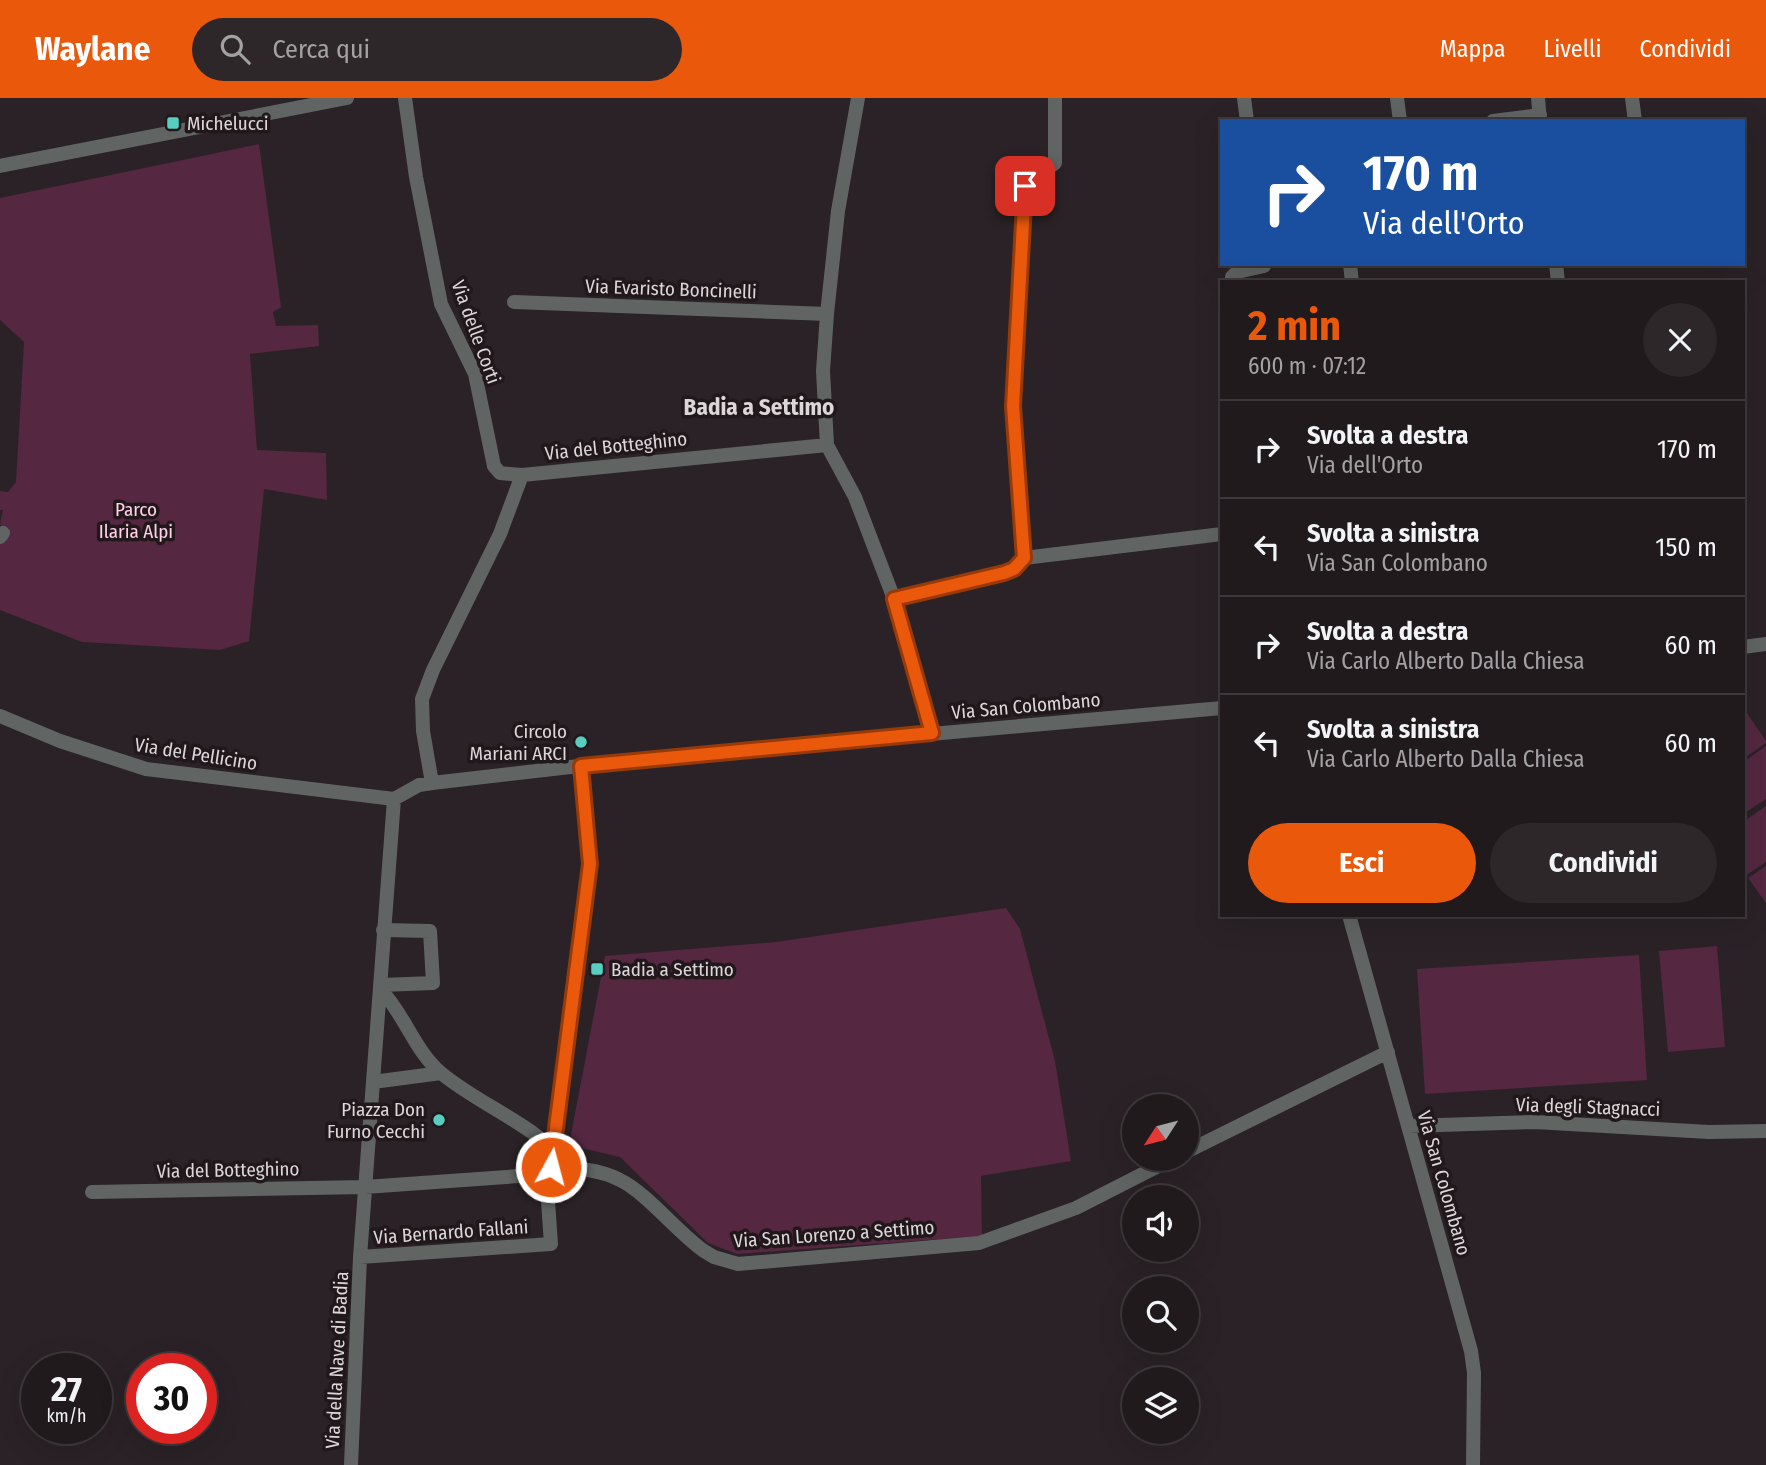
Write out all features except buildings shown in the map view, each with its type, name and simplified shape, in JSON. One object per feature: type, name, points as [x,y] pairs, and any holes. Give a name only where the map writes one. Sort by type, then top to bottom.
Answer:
[{"type":"street","points":[[0,166],[347,98]]},
{"type":"street","name":"Via delle Corti","points":[[405,98],[415,177],[441,304],[475,373],[495,466],[500,473],[522,475]]},
{"type":"street","points":[[827,445],[823,371],[827,314],[838,211],[858,98]]},
{"type":"street","points":[[1024,558],[1013,406],[1025,186],[1055,163],[1055,98]]},
{"type":"street","points":[[1244,98],[1247,119]]},
{"type":"street","points":[[1397,98],[1400,119]]},
{"type":"street","points":[[1538,98],[1540,118]]},
{"type":"street","points":[[1632,98],[1635,119]]},
{"type":"street","points":[[1233,280],[1237,272],[1260,266]]},
{"type":"street","name":"Via Evaristo Boncinelli","points":[[514,302],[827,314]]},
{"type":"street","name":"Via del Botteghino","points":[[432,783],[423,731],[422,699],[433,670],[500,534],[522,475],[827,445]]},
{"type":"street","name":"Via San Colombano","points":[[827,445],[855,497],[894,599],[932,733],[1220,708]]},
{"type":"street","points":[[894,599],[1004,573],[1014,569],[1024,558],[1220,534]]},
{"type":"street","points":[[1745,647],[1766,644]]},
{"type":"street","name":"Via del Pellicino","points":[[0,716],[60,741],[146,769],[394,799]]},
{"type":"street","points":[[360,1257],[394,799],[419,785],[432,783],[932,733]]},
{"type":"street","points":[[365,1187],[533,1175],[551,1167],[590,864],[581,766]]},
{"type":"street","name":"Via San Colombano","points":[[1350,917],[1471,1351],[1474,1373],[1473,1465]]},
{"type":"street","points":[[381,988],[433,983],[430,931],[383,930]]},
{"type":"street","points":[[381,988],[396,1007],[415,1042],[441,1073],[537,1136],[544,1146],[551,1167]]},
{"type":"street","points":[[1199,1146],[1388,1052]]},
{"type":"street","points":[[373,1082],[441,1073]]},
{"type":"street","name":"Via degli Stagnacci","points":[[1408,1126],[1535,1122],[1709,1132],[1766,1131]]},
{"type":"street","name":"Via San Lorenzo a Settimo","points":[[551,1167],[579,1168],[620,1179],[704,1251],[738,1264],[979,1243],[1076,1208],[1149,1171]]},
{"type":"street","name":"Via Bernardo Fallani","points":[[360,1257],[551,1244],[547,1186],[551,1167]]},
{"type":"street","name":"Via del Botteghino","points":[[92,1192],[365,1187]]},
{"type":"street","name":"Via della Nave di Badia","points":[[351,1465],[360,1257]]},
{"type":"green space","name":"Parco Ilaria Alpi","points":[[259,144],[281,307],[273,312],[276,326],[318,325],[319,346],[250,354],[257,450],[326,453],[327,500],[264,489],[249,641],[220,650],[82,642],[0,610],[0,542],[7,533],[0,524],[3,510],[0,510],[0,491],[8,492],[16,482],[24,342],[0,320],[0,198]]},
{"type":"green space","points":[[1745,710],[1766,741],[1745,758]]},
{"type":"green space","points":[[1766,746],[1766,799],[1745,813],[1745,761]]},
{"type":"green space","points":[[1766,806],[1766,862],[1745,876],[1745,821]]},
{"type":"green space","points":[[1766,866],[1766,903],[1748,878]]},
{"type":"green space","points":[[1006,908],[1020,929],[1055,1061],[1071,1161],[981,1176],[982,1236],[737,1254],[708,1243],[620,1157],[569,1145],[605,956],[776,942]]},
{"type":"green space","points":[[1717,946],[1725,1047],[1668,1052],[1659,951]]},
{"type":"green space","points":[[1639,955],[1647,1080],[1425,1094],[1417,969]]},
{"type":"place","name":"Michelucci","points":[[173,123]]},
{"type":"place","name":"Circolo Mariani ARCI","points":[[581,742]]},
{"type":"place","name":"Badia a Settimo","points":[[597,969]]},
{"type":"place","name":"Piazza Don Furno Cecchi","points":[[439,1120]]},
{"type":"district","name":"Badia a Settimo","points":[[759,407]]},
{"type":"route","points":[[551,1167],[590,864],[581,766],[932,733],[894,599],[1004,573],[1021,565],[1024,558],[1013,406],[1025,186]]}]
